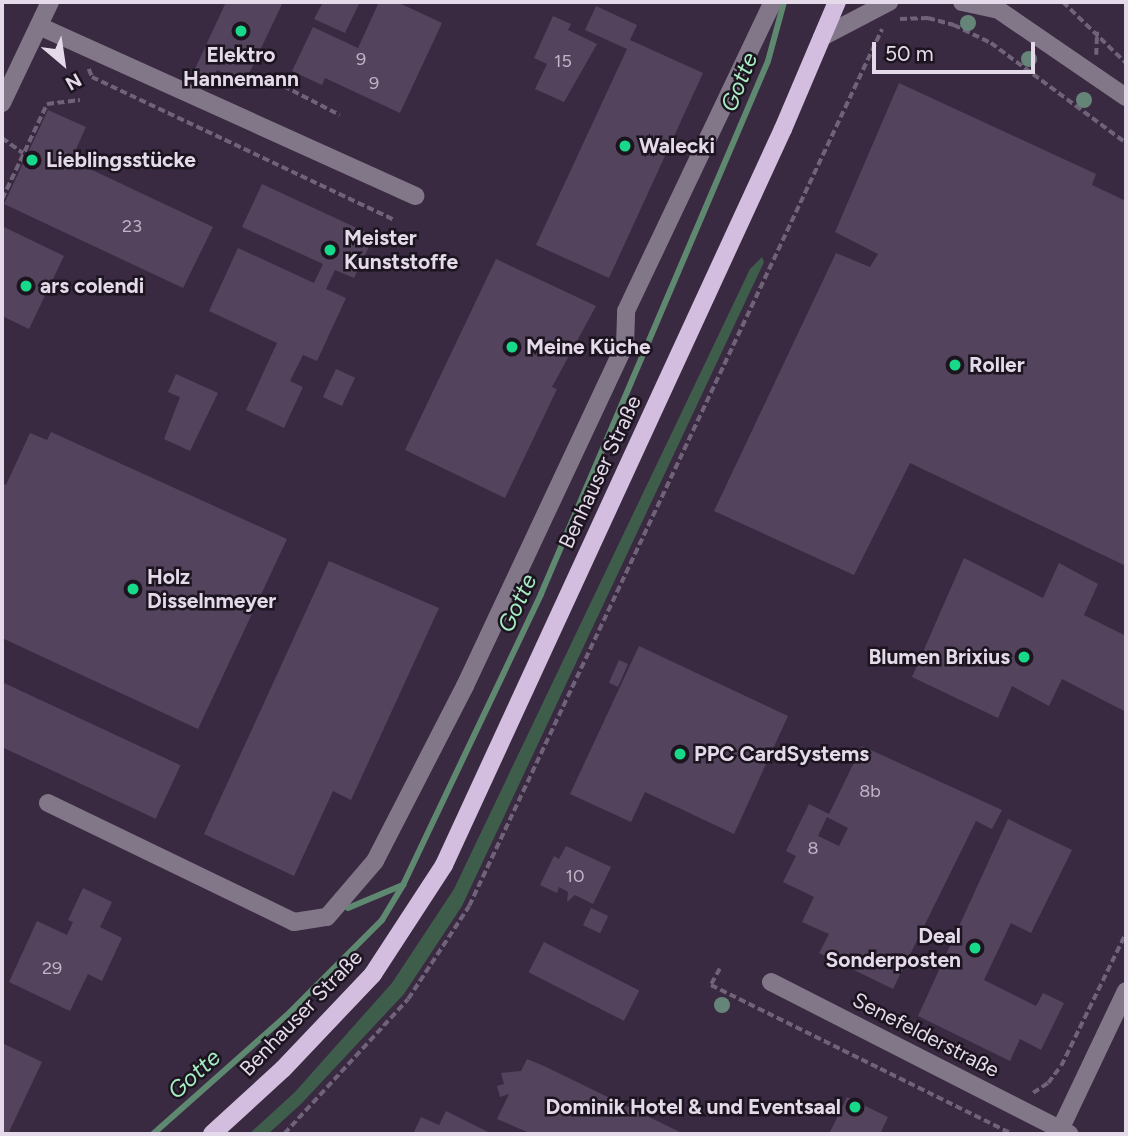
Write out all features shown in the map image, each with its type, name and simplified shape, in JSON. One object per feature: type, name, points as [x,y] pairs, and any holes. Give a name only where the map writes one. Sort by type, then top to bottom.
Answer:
[{"type":"main road","name":"Benhauser Straße","points":[[212,1134],[283,1069],[373,974],[444,865],[837,2]]},
{"type":"street","points":[[2,103],[50,2]]},
{"type":"street","points":[[48,803],[294,922],[327,917],[375,861],[465,686],[625,345],[626,311],[773,2]]},
{"type":"street","points":[[822,37],[889,2]]},
{"type":"street","points":[[962,2],[991,5],[1126,97]]},
{"type":"street","points":[[39,26],[415,196]]},
{"type":"street","name":"Senefelderstraße","points":[[771,982],[1062,1133],[1118,1027],[1126,991]]},
{"type":"path","points":[[1063,2],[1126,63]]},
{"type":"path","points":[[893,21],[928,18],[954,25],[991,44],[1126,143]]},
{"type":"path","points":[[284,1134],[408,999],[469,906],[884,26]]},
{"type":"path","points":[[88,67],[92,78],[396,220]]},
{"type":"path","points":[[274,81],[340,115]]},
{"type":"path","points":[[2,199],[47,104],[80,100]]},
{"type":"path","points":[[2,138],[23,153]]},
{"type":"path","points":[[720,969],[711,985],[1010,1133],[1035,1089],[1048,1083],[1061,1066],[1126,933]]},
{"type":"green space","points":[[762,257],[764,262],[462,906],[404,994],[301,1104],[268,1134],[249,1134],[295,1092],[392,983],[454,889],[750,269]]},
{"type":"building","name":"Elektro Hannemann","points":[[226,2],[283,2],[245,82],[217,70],[212,80],[194,71]]},
{"type":"building","points":[[323,2],[360,2],[345,33],[314,19]]},
{"type":"building","points":[[379,2],[397,2],[442,23],[400,113],[325,78],[322,85],[292,71],[313,27],[358,48]]},
{"type":"building","name":"Walecki","points":[[596,6],[637,25],[630,40],[703,73],[609,278],[536,245],[627,49],[585,30]]},
{"type":"building","points":[[553,16],[571,24],[568,30],[597,44],[564,102],[535,89],[547,64],[534,58]]},
{"type":"building","name":"Roller","points":[[899,83],[1096,174],[1092,185],[1126,201],[1126,566],[910,463],[854,575],[714,511],[836,253],[870,267],[878,254],[835,232]]},
{"type":"building","points":[[48,110],[86,127],[71,160],[213,227],[183,288],[4,204]]},
{"type":"building","points":[[262,184],[374,236],[354,278],[335,270],[326,289],[346,298],[317,361],[303,355],[290,381],[303,387],[284,428],[246,410],[277,343],[209,311],[238,248],[314,283],[323,264],[242,227]]},
{"type":"building","name":"ars colendi","points":[[2,226],[64,256],[29,329],[2,316]]},
{"type":"building","points":[[496,259],[596,306],[552,387],[557,389],[505,498],[405,450]]},
{"type":"building","points":[[336,369],[355,378],[342,406],[323,397]]},
{"type":"building","points":[[176,374],[218,393],[190,451],[164,439],[180,397],[168,392]]},
{"type":"building","name":"Holz Disselnmeyer","points":[[51,432],[287,539],[198,729],[2,638],[2,483],[6,485],[30,433],[47,440]]},
{"type":"building","name":"Blumen Brixius","points":[[964,558],[1043,598],[1059,563],[1098,584],[1084,615],[1126,636],[1126,712],[1062,679],[1049,706],[1012,686],[998,718],[912,677]]},
{"type":"building","points":[[329,561],[439,608],[351,800],[333,791],[294,876],[204,834]]},
{"type":"building","name":"PPC CardSystems","points":[[639,646],[788,716],[734,834],[645,792],[631,822],[570,794]]},
{"type":"building","points":[[619,660],[628,664],[618,687],[609,683]]},
{"type":"building","points":[[2,682],[181,765],[156,819],[2,747]]},
{"type":"building","points":[[862,746],[1002,810],[992,829],[976,821],[893,989],[819,953],[829,934],[802,922],[814,897],[783,882],[796,856],[786,851],[809,804],[829,814]],"holes":[[[827,817],[848,828],[839,846],[818,836]]]},
{"type":"building","points":[[1008,819],[1072,850],[1031,933],[1011,923],[984,980],[1036,1006],[1043,993],[1064,1003],[1041,1050],[1020,1039],[1010,1061],[918,1016]]},
{"type":"building","points":[[566,846],[611,867],[593,904],[575,895],[567,902],[568,892],[559,887],[557,893],[540,885],[554,856],[559,859]]},
{"type":"building","points":[[83,888],[112,902],[100,927],[122,938],[102,981],[88,974],[70,1011],[9,982],[37,921],[67,935],[73,922],[68,920]]},
{"type":"building","points":[[591,908],[608,916],[600,933],[583,925]]},
{"type":"building","points":[[544,942],[639,991],[624,1021],[529,972]]},
{"type":"building","points":[[2,1043],[42,1062],[8,1134],[2,1134]]},
{"type":"building","points":[[527,1059],[684,1134],[532,1134],[497,1119],[509,1094],[500,1097],[497,1086],[504,1084],[501,1073],[521,1071]]},
{"type":"building","name":"Dominik Hotel & und Eventsaal","points":[[847,1097],[888,1117],[880,1134],[829,1134]]},
{"type":"building","points":[[446,1111],[492,1134],[413,1134],[421,1117],[439,1125]]},
{"type":"waterway","name":"Gotte","points":[[153,1134],[286,1016],[382,920],[403,885],[541,594],[768,61],[784,2]]},
{"type":"waterway","points":[[348,908],[403,885]]},
{"type":"place","name":"Elektro Hannemann","points":[[241,31]]},
{"type":"place","name":"Walecki","points":[[625,146]]},
{"type":"place","name":"Lieblingsstücke","points":[[32,160]]},
{"type":"place","name":"Meister Kunststoffe","points":[[330,250]]},
{"type":"place","name":"ars colendi","points":[[26,286]]},
{"type":"place","name":"Meine Küche","points":[[512,347]]},
{"type":"place","name":"Roller","points":[[955,365]]},
{"type":"place","name":"Holz Disselnmeyer","points":[[133,589]]},
{"type":"place","name":"Blumen Brixius","points":[[1024,657]]},
{"type":"place","name":"PPC CardSystems","points":[[680,754]]},
{"type":"place","name":"Deal Sonderposten","points":[[975,948]]},
{"type":"place","name":"Dominik Hotel & und Eventsaal","points":[[855,1107]]}]
